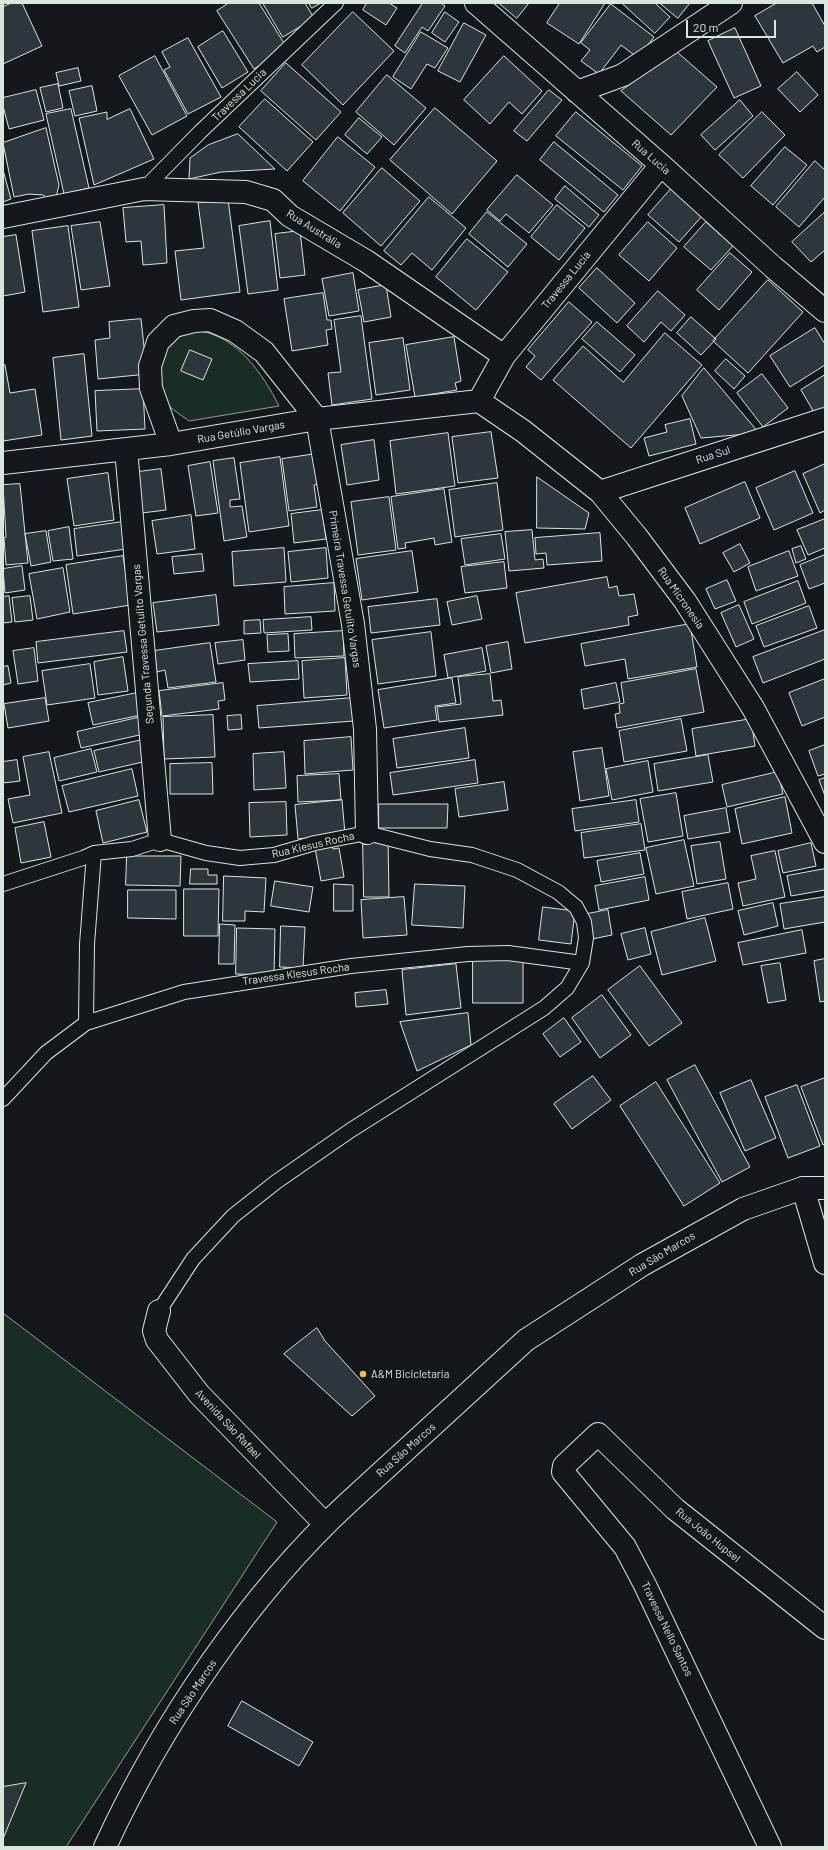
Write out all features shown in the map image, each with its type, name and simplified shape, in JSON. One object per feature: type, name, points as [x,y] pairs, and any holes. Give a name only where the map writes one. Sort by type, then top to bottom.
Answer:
[{"type":"street","name":"Rua Lucia","points":[[476,3],[661,165],[773,267],[825,311]]},
{"type":"street","points":[[576,92],[622,75],[731,3]]},
{"type":"street","name":"Travessa Lucia","points":[[479,401],[504,356],[661,165]]},
{"type":"street","name":"Rua Austrália","points":[[3,217],[144,189],[246,192],[273,200],[290,216],[366,261],[504,356]]},
{"type":"street","points":[[171,444],[151,388],[150,366],[158,342],[174,326],[194,321],[210,320],[235,331],[264,352],[317,419]]},
{"type":"street","name":"Rua Getúlio Vargas","points":[[3,463],[171,444],[317,419],[479,401]]},
{"type":"street","name":"Rua Micronesia","points":[[479,401],[523,432],[600,492],[637,536],[685,601],[753,708],[825,842]]},
{"type":"street","name":"Primeira Travessa Getulito Vargas","points":[[317,419],[353,624],[365,729],[366,833]]},
{"type":"street","name":"Rua Sul","points":[[600,492],[825,419]]},
{"type":"street","name":"Segunda Travessa Getulito Vargas","points":[[126,449],[160,840]]},
{"type":"street","points":[[803,1188],[825,1263]]},
{"type":"street","name":"Rua São Marcos","points":[[105,1847],[156,1749],[201,1679],[252,1606],[325,1524],[526,1340],[642,1265],[743,1208],[803,1188],[825,1188]]},
{"type":"street","name":"Avenida São Rafael","points":[[158,1312],[154,1331],[157,1340],[199,1394],[325,1524]]},
{"type":"street","name":"Rua João Hupsel","points":[[598,1434],[676,1510],[825,1628]]},
{"type":"street","name":"Travessa Nello Santos","points":[[598,1434],[564,1466],[563,1472],[625,1547],[646,1585],[770,1847]]},
{"type":"lane","name":"Travessa Lucia","points":[[144,189],[200,132],[336,3]]},
{"type":"lane","name":"Rua Kiesus Rocha","points":[[160,840],[206,853],[240,858],[274,855],[315,843],[366,833],[430,848],[472,855],[517,870],[558,892],[576,907],[584,922],[586,938],[582,963]]},
{"type":"lane","points":[[3,884],[94,853],[132,849],[160,840]]},
{"type":"lane","points":[[86,1023],[87,944],[94,853]]},
{"type":"lane","name":"Travessa Klesus Rocha","points":[[3,1099],[46,1053],[86,1023],[184,992],[351,966],[468,954],[508,953],[582,963]]},
{"type":"lane","points":[[158,1312],[192,1259],[233,1216],[276,1182],[351,1130],[544,1008],[567,988],[582,963]]},
{"type":"green space","points":[[199,331],[213,334],[237,348],[265,381],[279,406],[189,421],[171,408],[163,396],[158,371],[168,346],[177,338],[187,333]]},
{"type":"green space","points":[[3,1313],[277,1522],[66,1847],[3,1847]]},
{"type":"building","points":[[12,3],[22,3],[42,46],[3,64],[3,7]]},
{"type":"building","points":[[229,3],[259,3],[287,48],[254,69],[217,11]]},
{"type":"building","points":[[263,3],[305,3],[314,18],[283,37]]},
{"type":"building","points":[[309,3],[321,3],[312,8]]},
{"type":"building","points":[[367,3],[389,3],[397,8],[386,25],[363,10]]},
{"type":"building","points":[[423,3],[441,3],[445,6],[428,31],[422,27],[405,53],[395,46]]},
{"type":"building","points":[[499,3],[529,3],[517,18]]},
{"type":"building","points":[[560,3],[605,3],[579,44],[547,23]]},
{"type":"building","points":[[622,3],[655,3],[670,17],[655,33]]},
{"type":"building","points":[[660,3],[690,3],[678,18]]},
{"type":"building","points":[[777,3],[812,3],[825,26],[825,47],[817,52],[813,46],[783,63],[755,16]]},
{"type":"building","points":[[611,4],[654,37],[638,58],[621,45],[599,74],[581,61],[590,50],[581,43]]},
{"type":"building","points":[[353,12],[394,51],[343,105],[302,65]]},
{"type":"building","points":[[445,12],[459,22],[445,42],[432,33]]},
{"type":"building","points":[[464,23],[486,35],[460,82],[438,71]]},
{"type":"building","points":[[735,28],[761,86],[734,98],[708,41]]},
{"type":"building","points":[[223,31],[248,72],[222,88],[198,47]]},
{"type":"building","points":[[421,32],[448,48],[435,68],[427,64],[411,89],[393,77]]},
{"type":"building","points":[[188,38],[221,97],[188,114],[164,70],[170,67],[162,52]]},
{"type":"building","points":[[677,52],[717,87],[671,135],[621,91]]},
{"type":"building","points":[[155,56],[187,116],[152,135],[119,76]]},
{"type":"building","points":[[504,56],[542,91],[522,114],[509,102],[490,124],[464,100]]},
{"type":"building","points":[[286,63],[341,112],[316,140],[261,91]]},
{"type":"building","points":[[78,68],[81,81],[59,86],[56,73]]},
{"type":"building","points":[[797,72],[818,95],[800,112],[778,89]]},
{"type":"building","points":[[387,75],[426,108],[394,145],[356,112]]},
{"type":"building","points":[[58,84],[63,108],[46,112],[40,88]]},
{"type":"building","points":[[92,86],[97,111],[75,116],[69,91]]},
{"type":"building","points":[[36,90],[44,120],[9,129],[3,106],[3,98]]},
{"type":"building","points":[[549,90],[562,100],[527,141],[514,131]]},
{"type":"building","points":[[265,99],[313,142],[287,171],[239,127]]},
{"type":"building","points":[[740,100],[753,116],[715,150],[701,135]]},
{"type":"building","points":[[435,108],[497,161],[452,214],[390,160]]},
{"type":"building","points":[[71,109],[89,188],[64,194],[46,114]]},
{"type":"building","points":[[130,109],[154,159],[94,185],[79,118],[107,112],[107,119]]},
{"type":"building","points":[[576,112],[642,166],[623,190],[556,136]]},
{"type":"building","points":[[762,112],[785,135],[743,178],[719,155]]},
{"type":"building","points":[[359,118],[382,137],[367,154],[345,135]]},
{"type":"building","points":[[46,128],[59,185],[56,197],[50,200],[43,195],[29,194],[14,197],[3,143]]},
{"type":"building","points":[[238,134],[275,169],[221,172],[189,179],[190,158],[208,145]]},
{"type":"building","points":[[338,137],[375,167],[340,211],[303,181]]},
{"type":"building","points":[[554,142],[618,195],[604,212],[540,160]]},
{"type":"building","points":[[785,147],[807,165],[773,205],[751,186]]},
{"type":"building","points":[[815,161],[825,170],[825,197],[799,227],[776,207]]},
{"type":"building","points":[[382,168],[420,201],[381,246],[343,213]]},
{"type":"building","points":[[3,170],[11,199],[3,202]]},
{"type":"building","points":[[517,175],[553,205],[529,233],[506,214],[500,221],[487,210]]},
{"type":"building","points":[[565,186],[599,215],[589,227],[555,199]]},
{"type":"building","points":[[671,189],[702,216],[679,242],[648,215]]},
{"type":"building","points":[[429,197],[466,228],[432,270],[412,253],[401,265],[384,251]]},
{"type":"building","points":[[228,199],[240,292],[181,300],[175,251],[204,248],[198,203]]},
{"type":"building","points":[[164,205],[167,263],[143,265],[141,241],[126,242],[123,208]]},
{"type":"building","points":[[557,205],[585,228],[559,260],[531,237]]},
{"type":"building","points":[[487,212],[527,244],[508,267],[469,234]]},
{"type":"building","points":[[825,212],[825,250],[811,262],[792,242]]},
{"type":"building","points":[[270,221],[278,290],[248,294],[239,226]]},
{"type":"building","points":[[100,222],[110,286],[81,290],[71,226]]},
{"type":"building","points":[[648,222],[677,248],[649,281],[619,255]]},
{"type":"building","points":[[706,222],[733,246],[711,270],[684,247]]},
{"type":"building","points":[[68,226],[79,307],[43,312],[32,231]]},
{"type":"building","points":[[300,231],[305,275],[280,278],[275,234]]},
{"type":"building","points":[[16,235],[25,292],[3,296],[3,237]]},
{"type":"building","points":[[467,239],[508,272],[476,310],[436,277]]},
{"type":"building","points":[[730,253],[752,272],[719,310],[697,290]]},
{"type":"building","points":[[597,268],[635,303],[617,323],[579,288]]},
{"type":"building","points":[[353,273],[359,311],[329,316],[322,279]]},
{"type":"building","points":[[768,280],[803,312],[748,373],[713,341]]},
{"type":"building","points":[[386,285],[391,317],[364,322],[358,290]]},
{"type":"building","points":[[658,291],[685,315],[671,331],[661,322],[644,342],[627,326]]},
{"type":"building","points":[[323,293],[327,320],[331,320],[332,329],[326,330],[328,345],[292,351],[284,299]]},
{"type":"building","points":[[569,302],[592,322],[541,380],[526,367],[535,356],[528,350]]},
{"type":"building","points":[[361,316],[372,399],[332,405],[328,373],[341,372],[334,320]]},
{"type":"building","points":[[691,317],[716,339],[701,355],[677,333]]},
{"type":"building","points":[[141,319],[147,374],[98,379],[95,340],[110,338],[109,322]]},
{"type":"building","points":[[597,322],[635,355],[620,372],[582,339]]},
{"type":"building","points":[[815,328],[825,344],[825,365],[790,387],[770,356]]},
{"type":"building","points":[[665,333],[702,365],[631,448],[553,380],[583,346],[623,382]]},
{"type":"building","points":[[454,337],[461,381],[455,383],[457,390],[415,397],[406,345]]},
{"type":"building","points":[[403,338],[410,390],[376,395],[369,343]]},
{"type":"building","points":[[190,350],[212,359],[203,380],[181,371]]},
{"type":"building","points":[[84,354],[92,436],[61,440],[53,358]]},
{"type":"building","points":[[726,359],[745,376],[734,389],[715,371]]},
{"type":"building","points":[[5,365],[10,393],[35,389],[42,435],[3,441],[3,366]]},
{"type":"building","points":[[704,368],[759,433],[701,438],[682,396]]},
{"type":"building","points":[[762,374],[788,408],[763,427],[737,393]]},
{"type":"building","points":[[825,375],[825,408],[815,414],[801,390]]},
{"type":"building","points":[[143,389],[145,429],[97,431],[95,391]]},
{"type":"building","points":[[690,419],[696,444],[649,456],[644,438],[667,432],[665,425]]},
{"type":"building","points":[[491,432],[498,478],[458,483],[452,437]]},
{"type":"building","points":[[448,433],[455,486],[396,494],[390,441]]},
{"type":"building","points":[[374,440],[379,480],[347,485],[341,445]]},
{"type":"building","points":[[316,454],[320,484],[314,485],[317,507],[289,511],[282,459]]},
{"type":"building","points":[[280,457],[289,526],[249,532],[240,463]]},
{"type":"building","points":[[234,458],[240,499],[230,500],[230,507],[242,506],[247,537],[224,541],[213,461]]},
{"type":"building","points":[[210,462],[218,513],[196,516],[188,466]]},
{"type":"building","points":[[825,464],[825,510],[820,513],[803,474]]},
{"type":"building","points":[[161,469],[166,510],[142,513],[138,472]]},
{"type":"building","points":[[795,471],[813,513],[774,530],[756,488]]},
{"type":"building","points":[[108,473],[114,520],[74,526],[67,479]]},
{"type":"building","points":[[537,477],[589,513],[585,529],[537,528]]},
{"type":"building","points":[[745,482],[760,518],[700,544],[685,508]]},
{"type":"building","points":[[497,483],[503,530],[455,537],[449,490]]},
{"type":"building","points":[[20,484],[28,563],[6,565],[3,485]]},
{"type":"building","points":[[444,489],[452,542],[435,545],[434,538],[405,543],[406,548],[398,549],[391,497]]},
{"type":"building","points":[[389,497],[396,550],[358,555],[351,502]]},
{"type":"building","points":[[322,510],[326,539],[294,543],[291,514]]},
{"type":"building","points":[[191,515],[195,549],[157,554],[152,521]]},
{"type":"building","points":[[825,519],[825,548],[808,555],[797,530]]},
{"type":"building","points":[[122,522],[126,549],[77,556],[74,529]]},
{"type":"building","points":[[69,527],[73,559],[53,561],[48,531]]},
{"type":"building","points":[[532,530],[535,560],[543,559],[544,568],[509,571],[505,532]]},
{"type":"building","points":[[46,531],[51,562],[31,566],[25,534]]},
{"type":"building","points":[[600,533],[602,561],[547,565],[546,553],[536,554],[535,538]]},
{"type":"building","points":[[501,534],[505,559],[465,565],[461,539]]},
{"type":"building","points":[[740,544],[750,563],[734,572],[723,553]]},
{"type":"building","points":[[801,546],[806,559],[796,563],[792,549]]},
{"type":"building","points":[[284,548],[286,582],[234,586],[232,552]]},
{"type":"building","points":[[326,548],[328,578],[291,582],[288,552]]},
{"type":"building","points":[[412,551],[418,592],[362,600],[356,559]]},
{"type":"building","points":[[789,551],[798,576],[756,591],[748,567]]},
{"type":"building","points":[[202,554],[204,571],[174,574],[172,557]]},
{"type":"building","points":[[825,555],[825,583],[809,589],[800,565]]},
{"type":"building","points":[[123,556],[131,605],[73,614],[66,565]]},
{"type":"building","points":[[504,562],[507,588],[465,593],[461,567]]},
{"type":"building","points":[[22,566],[25,590],[5,593],[3,569]]},
{"type":"building","points":[[63,568],[70,612],[37,619],[29,574]]},
{"type":"building","points":[[607,577],[609,588],[617,586],[619,596],[634,594],[638,615],[628,617],[629,625],[525,643],[516,593]]},
{"type":"building","points":[[727,580],[736,601],[715,609],[706,589]]},
{"type":"building","points":[[798,581],[806,603],[752,624],[744,602]]},
{"type":"building","points":[[334,583],[335,611],[285,614],[284,587]]},
{"type":"building","points":[[216,595],[219,625],[157,632],[153,603]]},
{"type":"building","points":[[9,596],[12,622],[3,623],[3,597]]},
{"type":"building","points":[[30,596],[33,620],[15,622],[12,598]]},
{"type":"building","points":[[477,596],[482,619],[452,625],[447,602]]},
{"type":"building","points":[[437,599],[440,625],[371,633],[368,607]]},
{"type":"building","points":[[739,605],[754,639],[736,647],[721,613]]},
{"type":"building","points":[[809,606],[817,628],[764,647],[756,626]]},
{"type":"building","points":[[311,617],[312,630],[264,633],[263,620]]},
{"type":"building","points":[[260,620],[261,633],[244,634],[244,621]]},
{"type":"building","points":[[690,624],[697,667],[628,679],[625,659],[585,666],[581,644]]},
{"type":"building","points":[[825,630],[825,659],[763,683],[753,657]]},
{"type":"building","points":[[124,631],[127,652],[38,663],[36,642]]},
{"type":"building","points":[[343,631],[344,656],[295,658],[294,634]]},
{"type":"building","points":[[431,632],[436,676],[378,684],[372,640]]},
{"type":"building","points":[[288,634],[289,651],[268,652],[267,635]]},
{"type":"building","points":[[243,640],[245,660],[218,664],[215,643]]},
{"type":"building","points":[[508,642],[512,669],[491,673],[486,646]]},
{"type":"building","points":[[210,643],[216,682],[168,688],[165,670],[157,672],[154,651]]},
{"type":"building","points":[[34,648],[38,681],[18,684],[13,651]]},
{"type":"building","points":[[482,648],[486,671],[448,678],[444,655]]},
{"type":"building","points":[[123,657],[128,691],[98,695],[94,662]]},
{"type":"building","points":[[345,658],[347,695],[304,698],[302,661]]},
{"type":"building","points":[[298,661],[299,679],[250,682],[248,664]]},
{"type":"building","points":[[90,664],[95,698],[47,705],[42,671]]},
{"type":"building","points":[[8,666],[11,683],[3,685],[3,667]]},
{"type":"building","points":[[696,669],[704,712],[617,728],[615,714],[620,713],[619,704],[624,703],[621,683]]},
{"type":"building","points":[[490,674],[493,701],[501,700],[503,715],[439,722],[437,707],[461,704],[458,677]]},
{"type":"building","points":[[452,678],[456,703],[435,706],[437,720],[384,728],[378,690]]},
{"type":"building","points":[[825,679],[825,717],[802,726],[789,693]]},
{"type":"building","points":[[223,683],[225,700],[218,701],[219,709],[162,716],[159,691]]},
{"type":"building","points":[[616,683],[620,702],[584,709],[581,690]]},
{"type":"building","points":[[142,692],[146,714],[93,725],[88,703]]},
{"type":"building","points":[[45,698],[49,721],[8,728],[4,704]]},
{"type":"building","points":[[353,698],[354,721],[259,728],[257,706]]},
{"type":"building","points":[[213,715],[215,757],[164,759],[163,717]]},
{"type":"building","points":[[241,715],[242,729],[228,730],[227,716]]},
{"type":"building","points":[[141,717],[144,734],[81,748],[77,732]]},
{"type":"building","points":[[681,719],[687,751],[624,762],[619,731]]},
{"type":"building","points":[[751,719],[755,746],[696,756],[692,729]]},
{"type":"building","points":[[465,728],[469,758],[397,768],[393,739]]},
{"type":"building","points":[[351,737],[353,770],[305,774],[304,741]]},
{"type":"building","points":[[142,740],[147,761],[99,772],[94,751]]},
{"type":"building","points":[[825,745],[825,774],[818,776],[809,751]]},
{"type":"building","points":[[602,748],[609,796],[580,801],[573,752]]},
{"type":"building","points":[[91,749],[97,772],[59,781],[54,758]]},
{"type":"building","points":[[49,752],[62,813],[13,823],[8,799],[30,795],[23,757]]},
{"type":"building","points":[[284,752],[286,788],[254,790],[253,754]]},
{"type":"building","points":[[708,755],[713,782],[658,791],[654,764]]},
{"type":"building","points":[[17,760],[20,781],[3,783],[3,762]]},
{"type":"building","points":[[475,760],[478,783],[393,795],[390,773]]},
{"type":"building","points":[[648,761],[653,792],[612,800],[606,769]]},
{"type":"building","points":[[212,763],[213,794],[170,794],[170,764]]},
{"type":"building","points":[[132,769],[138,796],[69,812],[62,786]]},
{"type":"building","points":[[778,772],[783,794],[727,807],[722,785]]},
{"type":"building","points":[[339,774],[341,800],[298,802],[297,776]]},
{"type":"building","points":[[825,778],[825,796],[819,780]]},
{"type":"building","points":[[504,782],[508,810],[459,817],[455,789]]},
{"type":"building","points":[[676,793],[683,836],[648,842],[640,799]]},
{"type":"building","points":[[785,797],[792,833],[742,844],[735,809]]},
{"type":"building","points":[[139,800],[147,832],[103,843],[96,811]]},
{"type":"building","points":[[342,800],[345,834],[298,839],[295,805]]},
{"type":"building","points":[[636,800],[639,822],[575,831],[572,809]]},
{"type":"building","points":[[286,802],[287,835],[250,837],[249,803]]},
{"type":"building","points":[[379,804],[448,804],[447,828],[379,828]]},
{"type":"building","points":[[726,808],[730,832],[688,839],[684,816]]},
{"type":"building","points":[[44,822],[51,857],[21,863],[15,828]]},
{"type":"building","points":[[641,824],[645,850],[584,858],[581,833]]},
{"type":"building","points":[[363,840],[388,840],[389,897],[364,897]]},
{"type":"building","points":[[684,840],[694,886],[656,894],[646,848]]},
{"type":"building","points":[[720,842],[726,879],[697,884],[691,846]]},
{"type":"building","points":[[811,843],[816,866],[783,873],[778,851]]},
{"type":"building","points":[[332,845],[333,849],[339,848],[344,877],[321,881],[315,848]]},
{"type":"building","points":[[775,851],[785,897],[743,906],[738,883],[756,879],[751,856]]},
{"type":"building","points":[[640,853],[644,874],[601,882],[597,861]]},
{"type":"building","points":[[127,856],[181,856],[180,886],[126,885]]},
{"type":"building","points":[[191,869],[208,869],[208,875],[217,875],[217,884],[190,884]]},
{"type":"building","points":[[825,869],[825,890],[791,896],[787,876]]},
{"type":"building","points":[[224,876],[266,878],[264,912],[245,911],[245,921],[223,921]]},
{"type":"building","points":[[645,877],[649,900],[599,910],[595,886]]},
{"type":"building","points":[[275,881],[313,887],[309,912],[271,906]]},
{"type":"building","points":[[728,883],[733,909],[687,919],[682,892]]},
{"type":"building","points":[[334,884],[353,885],[353,911],[334,911]]},
{"type":"building","points":[[415,884],[465,886],[463,928],[412,925]]},
{"type":"building","points":[[184,889],[219,889],[218,936],[184,936]]},
{"type":"building","points":[[128,890],[176,890],[176,919],[128,918]]},
{"type":"building","points":[[404,897],[407,935],[363,938],[361,900]]},
{"type":"building","points":[[825,897],[825,922],[784,929],[780,904]]},
{"type":"building","points":[[773,903],[778,926],[744,935],[738,911]]},
{"type":"building","points":[[543,907],[575,911],[571,944],[539,940]]},
{"type":"building","points":[[608,910],[612,935],[592,939],[587,914]]},
{"type":"building","points":[[705,918],[716,961],[662,975],[651,932]]},
{"type":"building","points":[[220,924],[235,925],[234,964],[219,964]]},
{"type":"building","points":[[281,926],[305,927],[303,968],[280,967]]},
{"type":"building","points":[[237,928],[275,929],[274,975],[236,974]]},
{"type":"building","points":[[645,928],[651,954],[628,960],[621,934]]},
{"type":"building","points":[[802,930],[806,953],[743,965],[738,943]]},
{"type":"building","points":[[825,959],[825,1001],[820,1002],[814,961]]},
{"type":"building","points":[[473,960],[523,960],[523,1003],[473,1003]]},
{"type":"building","points":[[780,963],[786,1000],[768,1003],[761,966]]},
{"type":"building","points":[[456,964],[461,1008],[406,1015],[402,970]]},
{"type":"building","points":[[640,966],[682,1023],[649,1046],[608,990]]},
{"type":"building","points":[[386,990],[388,1004],[356,1007],[355,993]]},
{"type":"building","points":[[602,995],[631,1035],[600,1058],[572,1018]]},
{"type":"building","points":[[468,1013],[471,1045],[417,1071],[400,1022]]},
{"type":"building","points":[[564,1018],[581,1042],[560,1057],[543,1034]]},
{"type":"building","points":[[695,1065],[750,1167],[722,1182],[667,1080]]},
{"type":"building","points":[[593,1076],[611,1100],[572,1129],[554,1104]]},
{"type":"building","points":[[825,1078],[825,1144],[823,1145],[801,1087]]},
{"type":"building","points":[[751,1080],[776,1138],[745,1151],[720,1093]]},
{"type":"building","points":[[656,1082],[720,1183],[684,1206],[620,1106]]},
{"type":"building","points":[[797,1085],[820,1146],[788,1158],[765,1097]]},
{"type":"building","points":[[317,1328],[325,1341],[375,1396],[352,1416],[284,1354]]},
{"type":"building","points":[[242,1701],[313,1742],[299,1766],[228,1726]]},
{"type":"building","points":[[26,1783],[3,1839],[3,1787]]},
{"type":"place","name":"A&M Bicicletaria","points":[[363,1374]]}]
